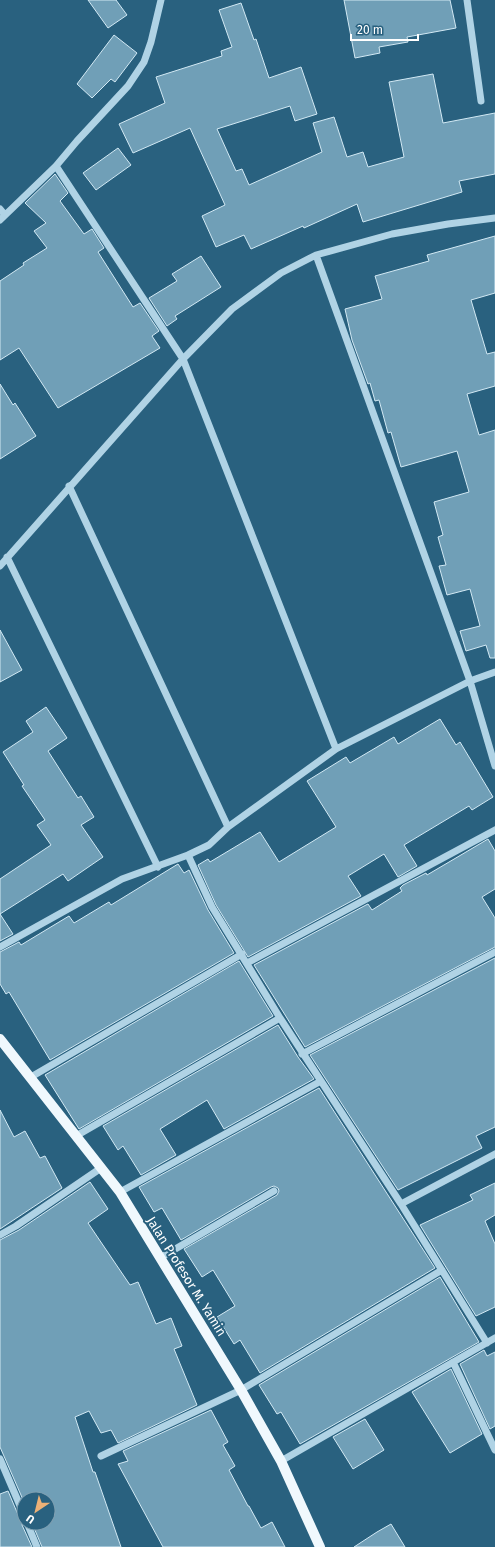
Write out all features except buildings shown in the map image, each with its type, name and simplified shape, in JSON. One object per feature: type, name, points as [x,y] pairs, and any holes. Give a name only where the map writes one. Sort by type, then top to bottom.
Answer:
[{"type":"main road","name":"Jalan Profesor M. Yamin","points":[[0,1039],[120,1192],[241,1390],[281,1461],[320,1547]]},
{"type":"street","points":[[2,218],[56,166],[128,86],[144,62],[151,42],[161,0]]},
{"type":"street","points":[[467,0],[481,101]]},
{"type":"street","points":[[56,166],[183,359],[336,749]]},
{"type":"street","points":[[0,209],[2,218]]},
{"type":"street","points":[[0,566],[69,486],[183,359],[232,309],[281,273],[316,255],[392,234],[448,224],[495,218]]},
{"type":"street","points":[[316,255],[470,681],[493,752],[495,766]]},
{"type":"street","points":[[69,486],[228,827]]},
{"type":"street","points":[[7,558],[158,866]]},
{"type":"street","points":[[0,947],[122,879],[188,855],[209,845],[228,827],[336,749],[470,681],[495,672]]},
{"type":"street","points":[[247,963],[495,830]]},
{"type":"street","points":[[188,855],[212,907],[302,1054],[401,1204],[487,1343]]},
{"type":"street","points":[[302,1054],[495,952]]},
{"type":"street","points":[[31,1077],[242,954]]},
{"type":"street","points":[[76,1136],[280,1018]]},
{"type":"street","points":[[120,1192],[320,1081]]},
{"type":"street","points":[[401,1204],[495,1154]]},
{"type":"street","points":[[0,1235],[16,1226],[101,1168]]},
{"type":"street","points":[[160,1258],[274,1191]]},
{"type":"street","points":[[101,1456],[241,1390],[442,1270]]},
{"type":"street","points":[[281,1461],[495,1338]]},
{"type":"street","points":[[453,1362],[495,1450]]},
{"type":"street","points":[[0,1459],[16,1496]]},
{"type":"street","points":[[30,1531],[37,1547]]}]
